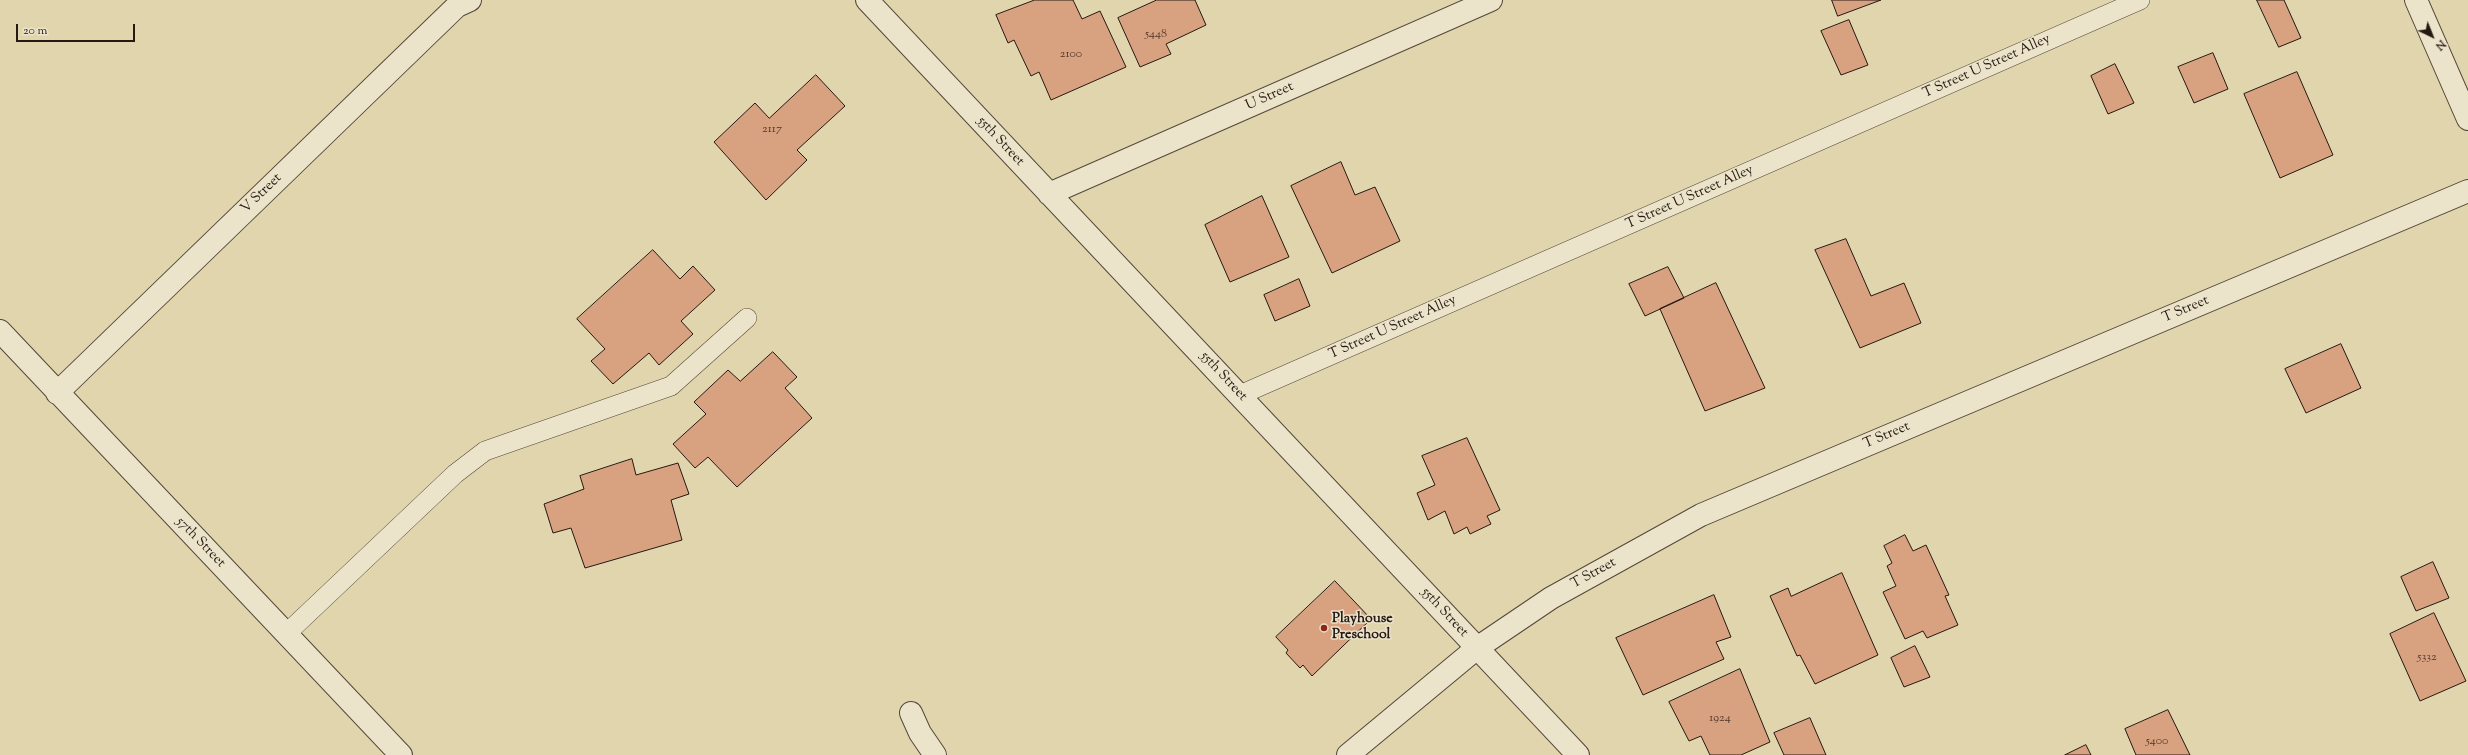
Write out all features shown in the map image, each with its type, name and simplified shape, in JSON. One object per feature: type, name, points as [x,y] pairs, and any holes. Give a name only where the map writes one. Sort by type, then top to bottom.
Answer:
[{"type":"street","name":"V Street","points":[[57,393],[457,6],[470,0]]},
{"type":"street","name":"55th Street","points":[[867,0],[1578,755]]},
{"type":"street","name":"U Street","points":[[1049,194],[1490,0]]},
{"type":"street","points":[[2416,0],[2468,119]]},
{"type":"street","name":"T Street","points":[[1348,755],[1476,648],[1551,598],[1701,515],[2468,191]]},
{"type":"street","name":"57th Street","points":[[0,331],[401,755]]},
{"type":"street","points":[[911,713],[920,733],[935,755]]},
{"type":"lane","name":"T Street U Street Alley","points":[[1240,395],[2140,0]]},
{"type":"lane","points":[[286,634],[455,474],[485,451],[671,386],[746,318]]},
{"type":"building","points":[[1035,0],[1073,0],[1082,19],[1100,11],[1126,67],[1051,100],[1039,72],[1031,76],[1014,40],[1008,43],[996,15]]},
{"type":"building","points":[[1157,0],[1195,0],[1206,25],[1166,44],[1171,54],[1140,67],[1118,18]]},
{"type":"building","points":[[1832,0],[1881,0],[1838,16]]},
{"type":"building","points":[[2257,0],[2284,0],[2301,38],[2279,47]]},
{"type":"building","points":[[1849,20],[1868,65],[1841,75],[1821,31]]},
{"type":"building","points":[[2213,53],[2228,89],[2194,103],[2178,67]]},
{"type":"building","points":[[2115,64],[2134,103],[2108,114],[2091,76]]},
{"type":"building","points":[[2297,72],[2333,155],[2280,178],[2244,94]]},
{"type":"building","points":[[816,75],[845,106],[797,150],[807,160],[766,200],[714,142],[755,103],[769,118]]},
{"type":"building","points":[[1341,162],[1355,195],[1375,187],[1400,241],[1332,273],[1291,186]]},
{"type":"building","points":[[1262,196],[1289,257],[1230,282],[1205,225]]},
{"type":"building","points":[[1846,239],[1871,296],[1904,283],[1921,323],[1860,348],[1815,250]]},
{"type":"building","points":[[653,250],[680,279],[693,266],[715,290],[681,321],[693,334],[659,365],[649,353],[613,384],[591,361],[605,349],[577,319]]},
{"type":"building","points":[[1668,267],[1684,298],[1645,316],[1629,284]]},
{"type":"building","points":[[1299,279],[1310,306],[1275,321],[1264,295]]},
{"type":"building","points":[[1716,283],[1765,388],[1705,411],[1660,309]]},
{"type":"building","points":[[2341,344],[2361,388],[2306,413],[2285,369]]},
{"type":"building","points":[[773,352],[797,377],[785,388],[812,418],[737,487],[708,457],[695,468],[673,444],[706,414],[694,402],[728,370],[740,381]]},
{"type":"building","points":[[1467,438],[1500,510],[1487,516],[1491,524],[1470,534],[1467,527],[1454,534],[1445,511],[1428,520],[1417,493],[1435,485],[1422,456]]},
{"type":"building","points":[[632,459],[636,475],[678,463],[689,494],[671,500],[682,540],[585,568],[571,528],[553,533],[544,504],[584,489],[580,476]]},
{"type":"building","points":[[1905,535],[1913,551],[1926,545],[1949,595],[1945,596],[1958,625],[1927,638],[1923,631],[1905,639],[1883,592],[1896,586],[1887,566],[1892,563],[1884,546]]},
{"type":"building","points":[[2433,562],[2449,598],[2416,611],[2401,577]]},
{"type":"building","points":[[1842,573],[1878,655],[1815,684],[1800,655],[1797,656],[1770,596],[1788,588],[1791,596]]},
{"type":"building","name":"Playhouse Preschool","points":[[1335,581],[1371,619],[1312,676],[1303,665],[1300,668],[1286,653],[1288,650],[1276,637]]},
{"type":"building","points":[[1714,595],[1731,637],[1716,642],[1724,659],[1643,695],[1616,638]]},
{"type":"building","points":[[2434,613],[2466,681],[2420,701],[2390,634]]},
{"type":"building","points":[[1915,646],[1930,677],[1904,687],[1891,658]]},
{"type":"building","points":[[1740,669],[1770,742],[1741,755],[1710,755],[1701,736],[1689,741],[1669,702]]},
{"type":"building","points":[[2168,710],[2190,755],[2136,755],[2125,729]]},
{"type":"building","points":[[1810,718],[1826,755],[1784,755],[1774,733]]},
{"type":"building","points":[[2086,745],[2091,755],[2065,755]]},
{"type":"place","name":"Playhouse Preschool","points":[[1324,628]]}]
